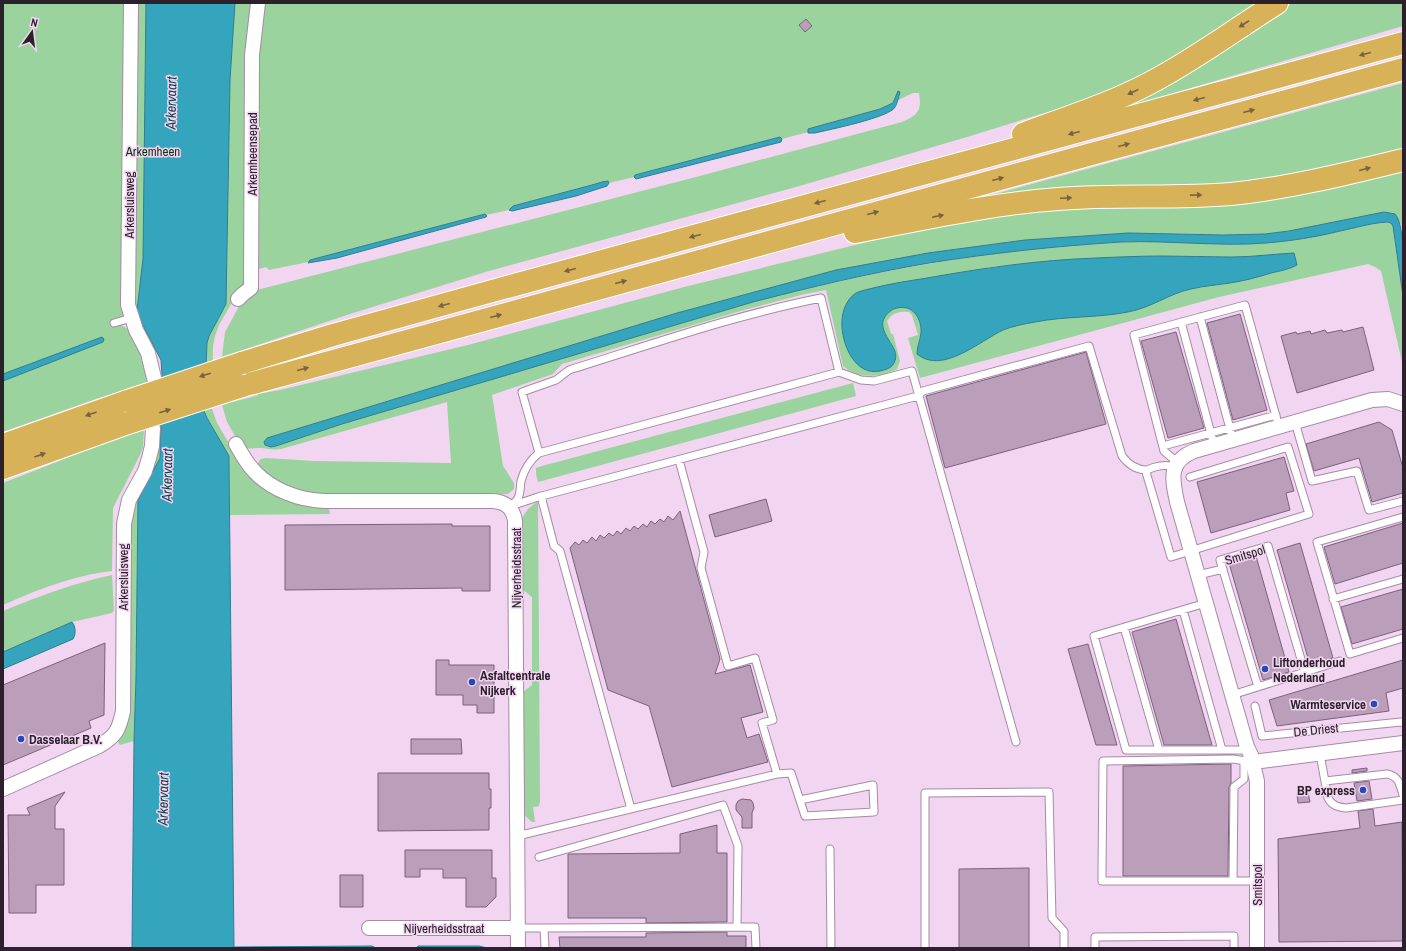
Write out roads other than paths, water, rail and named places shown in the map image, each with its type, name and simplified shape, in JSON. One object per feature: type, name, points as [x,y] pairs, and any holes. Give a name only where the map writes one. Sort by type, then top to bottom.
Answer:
[{"type":"highway","points":[[885,184],[1124,96],[1190,60],[1277,3]]},
{"type":"highway","points":[[3,445],[128,400],[242,363],[362,327],[1403,43]]},
{"type":"highway","points":[[3,468],[128,423],[242,386],[1403,69]]},
{"type":"highway","points":[[687,264],[960,211],[1004,204],[1080,198],[1230,194],[1302,184],[1401,162]]},
{"type":"street","name":"Arkersluisweg","points":[[130,3],[128,306],[136,330],[148,353],[154,378]]},
{"type":"street","name":"Arkemheensepad","points":[[238,299],[251,288],[252,55],[258,3]]},
{"type":"street","points":[[1176,464],[1188,453],[1213,439],[1277,421],[1294,422],[1372,400],[1388,399],[1403,404]]},
{"type":"street","name":"Arkersluisweg","points":[[3,789],[99,746],[109,740],[117,732],[123,711],[124,524],[129,500],[145,470],[149,458],[152,446],[153,428]]},
{"type":"street","points":[[236,444],[255,472],[282,491],[303,498],[324,501],[493,501],[503,503],[510,507]]},
{"type":"street","name":"Smitspol","points":[[1176,464],[1173,475],[1175,491],[1249,758],[1257,781],[1257,948]]},
{"type":"street","name":"Nijverheidsstraat","points":[[510,507],[514,513],[515,521],[518,948]]},
{"type":"street","name":"De Driest","points":[[1249,758],[1320,754],[1403,743]]},
{"type":"street","name":"Nijverheidsstraat","points":[[369,928],[518,928]]},
{"type":"lane","points":[[539,453],[522,392],[556,380],[569,370],[783,305],[821,298],[839,372]]},
{"type":"lane","points":[[1176,464],[1164,452],[1134,335],[1245,305],[1277,421]]},
{"type":"lane","points":[[1200,317],[1232,433]]},
{"type":"lane","points":[[114,323],[131,318]]},
{"type":"lane","points":[[1163,446],[1213,439],[1181,322]]},
{"type":"lane","points":[[510,507],[541,496],[918,396],[923,391],[1089,346],[1122,456],[1134,468],[1147,470],[1176,464]]},
{"type":"lane","points":[[510,507],[517,500],[521,481],[527,467],[533,458],[539,453],[839,372],[861,380],[874,381],[912,371],[1016,742]]},
{"type":"lane","points":[[1294,422],[1312,481],[1357,471],[1369,510],[1403,501]]},
{"type":"lane","name":"Smitspol","points":[[1190,477],[1288,446],[1309,514],[1191,551]]},
{"type":"lane","points":[[679,460],[704,552],[701,568],[728,666],[755,658],[772,720],[762,723],[777,774]]},
{"type":"lane","points":[[1147,470],[1146,472],[1171,557],[1191,551]]},
{"type":"lane","points":[[541,496],[554,546],[560,551],[631,809]]},
{"type":"lane","points":[[1403,517],[1317,542],[1350,654],[1403,638]]},
{"type":"lane","name":"Smitspol","points":[[1258,687],[1220,560],[1268,546],[1305,672]]},
{"type":"lane","points":[[1198,575],[1223,569]]},
{"type":"lane","points":[[1334,599],[1403,579]]},
{"type":"lane","points":[[1206,603],[1094,636],[1126,750],[1222,750],[1249,758]]},
{"type":"lane","points":[[1183,610],[1222,750]]},
{"type":"lane","points":[[1124,627],[1159,750]]},
{"type":"lane","points":[[1232,695],[1340,661]]},
{"type":"lane","name":"De Driest","points":[[1255,706],[1262,736],[1402,721]]},
{"type":"lane","points":[[1320,754],[1328,798],[1331,804],[1346,808],[1403,800]]},
{"type":"lane","points":[[1249,758],[1102,761],[1102,881],[1257,881]]},
{"type":"lane","points":[[1233,881],[1234,787],[1244,779],[1249,758]]},
{"type":"lane","points":[[517,836],[777,774],[791,773],[805,816],[874,812],[873,785],[800,800]]},
{"type":"lane","points":[[1325,781],[1387,774],[1393,775],[1399,781],[1403,795]]},
{"type":"lane","points":[[925,948],[926,793],[1049,792],[1052,918],[1064,931],[1064,948]]},
{"type":"lane","points":[[539,857],[723,805],[738,846],[737,927]]},
{"type":"lane","points":[[830,849],[831,948]]},
{"type":"lane","points":[[518,928],[756,927],[756,948]]},
{"type":"lane","points":[[544,928],[545,948]]},
{"type":"lane","points":[[1095,948],[1095,937],[1234,936],[1234,948]]},
{"type":"water","name":"Arkervaart","points":[[146,3],[235,3],[230,80],[226,304],[209,336],[207,343],[204,411],[229,456],[234,947],[372,946],[376,948],[132,948],[138,500],[160,458],[162,375],[161,360],[139,318],[137,310],[143,259]]},
{"type":"water","points":[[898,91],[900,92],[895,107],[883,115],[845,126],[815,133],[808,133],[808,129],[880,109],[893,103]]},
{"type":"water","points":[[780,137],[782,139],[781,142],[636,179],[634,177],[635,175]]},
{"type":"water","points":[[608,181],[609,183],[607,186],[576,196],[512,211],[509,210],[513,206]]},
{"type":"water","points":[[1384,212],[1395,214],[1399,220],[1403,253],[1403,296],[1393,226],[1391,223],[1387,222],[1369,224],[1313,237],[1266,243],[1230,244],[1121,242],[977,256],[885,271],[753,302],[342,424],[276,446],[271,447],[265,445],[264,442],[267,438],[677,313],[836,270],[928,253],[1025,240],[1128,233],[1223,235],[1265,234],[1289,231]]},
{"type":"water","points":[[485,214],[487,216],[486,217],[337,258],[308,263],[310,260]]},
{"type":"water","points":[[1294,253],[1297,265],[1288,269],[1240,281],[1183,291],[1128,312],[1047,320],[1015,326],[1003,330],[961,354],[949,359],[938,361],[927,359],[917,354],[921,328],[918,318],[912,310],[908,308],[897,308],[890,311],[883,321],[883,327],[893,347],[896,358],[893,365],[886,369],[872,371],[864,369],[858,365],[848,351],[843,335],[842,322],[844,308],[852,296],[862,291],[898,283],[990,268],[1053,261],[1146,256],[1239,257]]},
{"type":"water","points":[[102,337],[104,339],[103,342],[3,381],[3,374]]},
{"type":"water","points":[[72,622],[75,630],[73,639],[3,669],[3,652]]},
{"type":"water","points":[[418,946],[479,946],[487,948],[416,948]]},
{"type":"place","name":"Liftonderhoud Nederland","points":[[1265,669]]},
{"type":"place","name":"Asfaltcentrale Nijkerk","points":[[472,682]]},
{"type":"place","name":"Warmteservice","points":[[1374,704]]},
{"type":"place","name":"Dasselaar B.V.","points":[[21,739]]},
{"type":"place","name":"BP express","points":[[1363,790]]},
{"type":"park label","name":"Arkemheen","points":[[153,151]]}]
